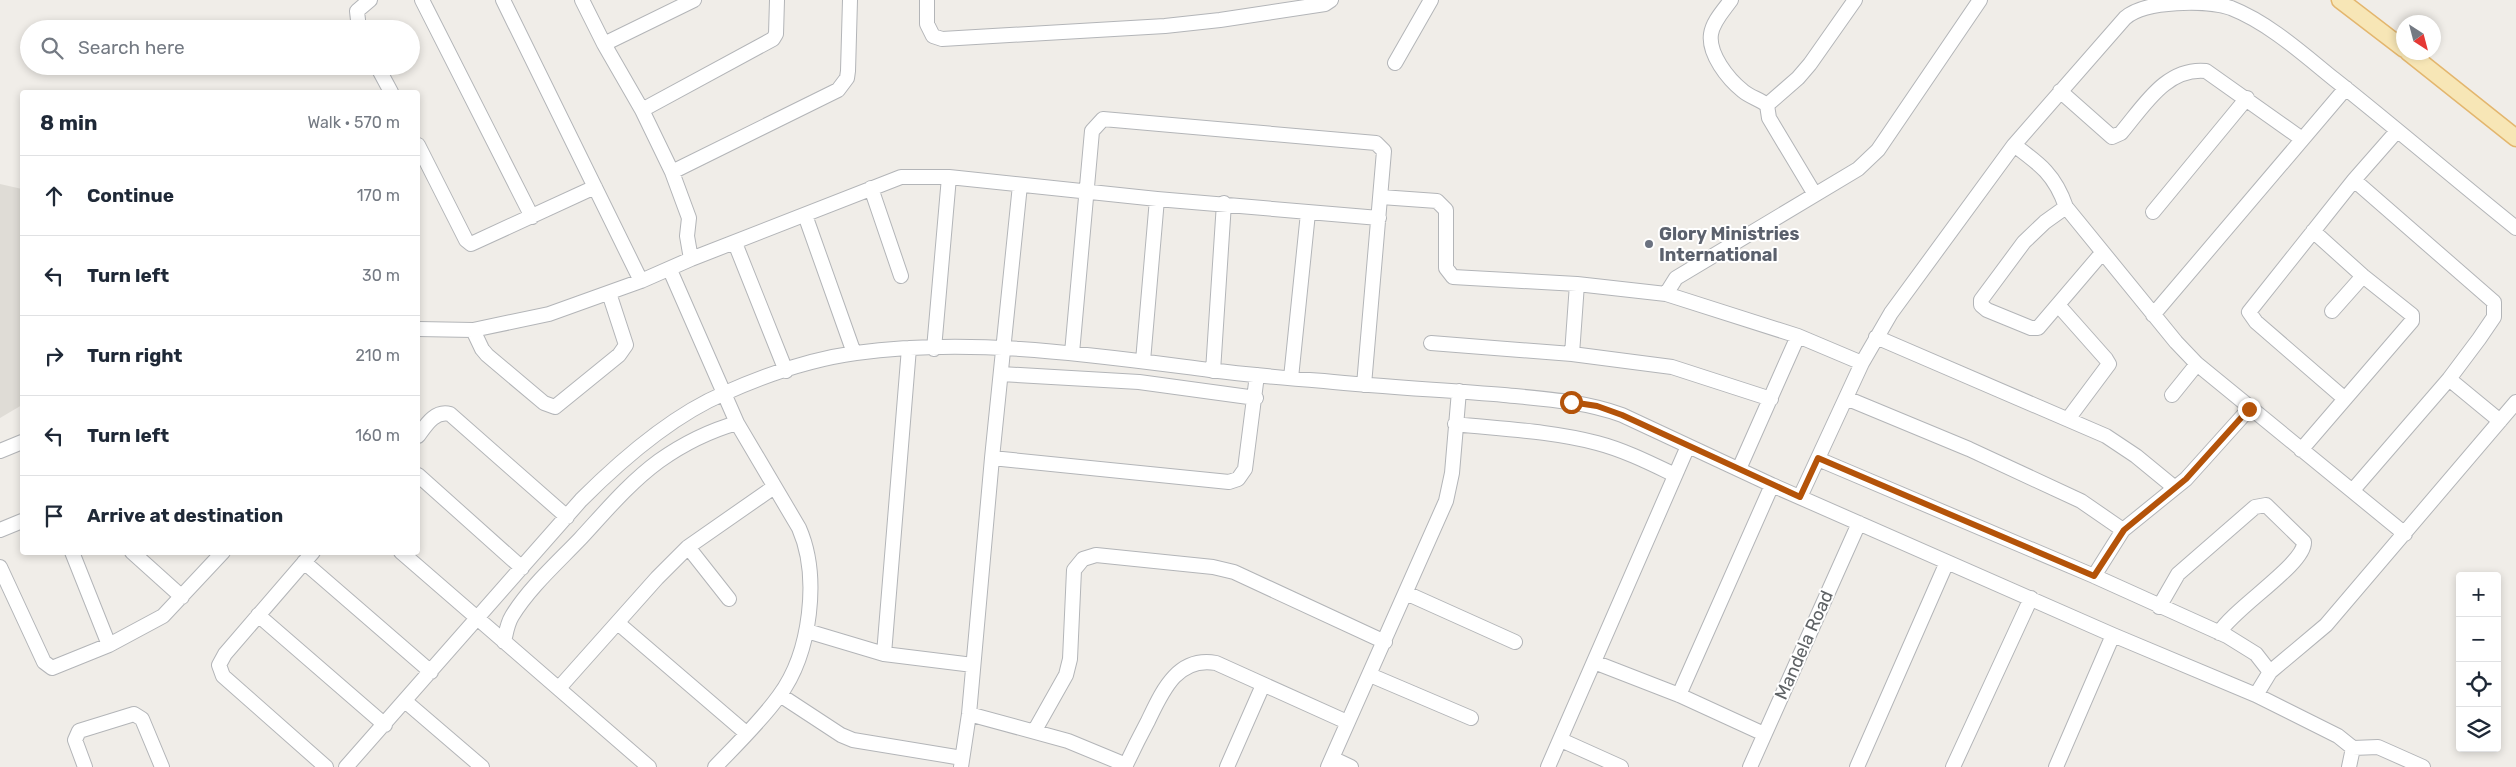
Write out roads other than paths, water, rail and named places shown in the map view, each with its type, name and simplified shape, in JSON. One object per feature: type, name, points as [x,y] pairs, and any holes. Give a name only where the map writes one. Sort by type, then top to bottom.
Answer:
[{"type":"main road","points":[[2340,0],[2396,43]]},
{"type":"main road","points":[[2418,60],[2516,138]]},
{"type":"street","points":[[358,20],[357,11],[370,0]]},
{"type":"street","points":[[422,0],[532,217]]},
{"type":"street","points":[[502,0],[641,281]]},
{"type":"street","points":[[582,0],[604,44],[642,110],[672,172],[689,218],[687,236],[691,259]]},
{"type":"street","points":[[604,44],[694,0]]},
{"type":"street","points":[[642,110],[773,38],[776,34],[777,0]]},
{"type":"street","points":[[672,172],[838,90],[847,78],[850,0]]},
{"type":"street","points":[[927,0],[926,24],[933,36],[942,39],[1115,30],[1220,20],[1325,4],[1331,0]]},
{"type":"street","points":[[1395,63],[1431,0]]},
{"type":"street","points":[[1731,0],[1715,22],[1711,33],[1711,44],[1730,78],[1744,92],[1767,104]]},
{"type":"street","points":[[1767,104],[1810,64],[1855,0]]},
{"type":"street","points":[[1666,294],[1676,278],[1814,193],[1858,169],[1878,150],[1980,0]]},
{"type":"street","points":[[1800,497],[1876,337],[1944,236],[2014,145],[2130,14],[2153,6],[2199,2],[2222,5],[2243,13],[2306,57],[2346,88],[2516,228]]},
{"type":"street","points":[[2060,92],[2112,137],[2121,133],[2164,83],[2188,71],[2206,70],[2302,138]]},
{"type":"street","points":[[382,75],[390,90]]},
{"type":"street","points":[[2153,315],[2346,88]]},
{"type":"street","points":[[2153,212],[2246,98]]},
{"type":"street","points":[[1767,104],[1769,118],[1814,193]]},
{"type":"street","points":[[1072,353],[1092,131],[1103,119],[1376,142],[1384,150],[1364,385]]},
{"type":"street","points":[[2345,399],[2249,315],[2249,311],[2354,180],[2397,131]]},
{"type":"street","points":[[2014,145],[2049,173],[2060,191],[2066,207],[2085,228],[2102,253],[2153,315],[2197,364],[2249,409],[2353,490],[2405,534]]},
{"type":"street","points":[[420,149],[469,244],[474,244],[595,187]]},
{"type":"street","points":[[420,330],[473,330],[549,314],[670,270],[691,259],[901,177],[949,177],[1157,199],[1224,203],[1379,218]]},
{"type":"street","points":[[934,349],[949,177]]},
{"type":"street","points":[[2353,490],[2449,379],[2491,322],[2495,313],[2494,302],[2354,180]]},
{"type":"street","points":[[780,695],[853,740],[962,762],[969,714],[992,458],[1020,185]]},
{"type":"street","points":[[871,188],[901,276]]},
{"type":"street","points":[[1380,197],[1437,201],[1444,206],[1446,210],[1446,268],[1453,277],[1577,284],[1666,294],[1798,336],[1862,363]]},
{"type":"street","points":[[1144,361],[1157,199]]},
{"type":"street","points":[[1213,371],[1224,203]]},
{"type":"street","points":[[2066,207],[2045,222],[2024,242],[1979,303],[1987,310],[2035,329],[2059,306],[2102,253]]},
{"type":"street","points":[[1291,378],[1308,212]]},
{"type":"street","points":[[806,215],[854,354]]},
{"type":"street","points":[[2301,450],[2412,321],[2412,315],[2363,276],[2313,231]]},
{"type":"street","points":[[735,243],[786,371]]},
{"type":"street","points":[[670,270],[723,393],[774,487],[799,528],[808,556],[810,572],[807,631],[780,695],[715,767]]},
{"type":"street","points":[[2332,312],[2363,276]]},
{"type":"street","points":[[1572,354],[1577,284]]},
{"type":"street","points":[[473,330],[482,349],[487,354],[544,403],[555,407],[619,355],[626,345],[609,293]]},
{"type":"street","points":[[2059,306],[2109,364],[2068,419]]},
{"type":"street","points":[[1740,468],[1798,336]]},
{"type":"street","points":[[1876,337],[2068,419],[2122,446],[2176,488]]},
{"type":"street","points":[[1430,343],[1572,354],[1672,367],[1771,399]]},
{"type":"street","points":[[884,654],[909,348]]},
{"type":"street","points":[[346,767],[567,517],[614,468],[654,437],[723,393],[786,371],[854,354],[909,348],[1004,348],[1072,353],[1213,371],[1364,385],[1459,391],[1597,406],[2113,635],[2256,695],[2338,736],[2353,748],[2378,747],[2423,767]]},
{"type":"street","points":[[2172,395],[2197,364]]},
{"type":"street","points":[[1001,374],[1139,382],[1256,398]]},
{"type":"street","points":[[992,458],[1229,482],[1238,479],[1245,469],[1256,398],[1257,375]]},
{"type":"street","points":[[2449,379],[2500,421]]},
{"type":"street","points":[[1351,767],[1330,762],[1385,642],[1450,489],[1459,391]]},
{"type":"street","points":[[1846,398],[1968,449],[2081,501],[2124,530]]},
{"type":"street","points":[[2256,695],[2270,672],[2326,625],[2516,402]]},
{"type":"street","points":[[2094,576],[2124,530],[2176,488],[2199,466],[2249,409]]},
{"type":"street","points":[[420,434],[438,415],[444,412],[450,414],[567,517]]},
{"type":"street","points":[[504,642],[507,627],[517,610],[552,568],[628,488],[659,461],[682,447],[711,431],[738,422]]},
{"type":"street","points":[[1455,424],[1563,436],[1597,443],[1629,454],[1675,476]]},
{"type":"street","points":[[0,451],[20,443]]},
{"type":"street","points":[[1548,767],[1688,446]]},
{"type":"street","points":[[1818,458],[2094,576],[2219,633],[2256,654],[2270,672]]},
{"type":"street","points":[[420,477],[522,568]]},
{"type":"street","points":[[1679,694],[1772,485]]},
{"type":"street","points":[[559,688],[619,624],[657,578],[688,548],[774,487]]},
{"type":"street","points":[[2159,607],[2178,574],[2192,559],[2255,507],[2266,505],[2304,542],[2304,546],[2293,563],[2238,611],[2219,633]]},
{"type":"street","points":[[0,530],[20,522]]},
{"type":"street","name":"Mandela Road","points":[[1750,767],[1859,523]]},
{"type":"street","points":[[688,548],[729,599]]},
{"type":"street","points":[[73,555],[109,644]]},
{"type":"street","points":[[135,555],[182,597]]},
{"type":"street","points":[[0,567],[47,666],[55,668],[157,620],[182,597],[220,555]]},
{"type":"street","points":[[404,555],[477,620],[559,688],[649,767]]},
{"type":"street","points":[[1036,730],[1066,675],[1070,659],[1074,570],[1083,559],[1096,555],[1213,567],[1234,572],[1385,642]]},
{"type":"street","points":[[326,767],[220,670],[219,666],[225,654],[308,557],[431,672]]},
{"type":"street","points":[[1857,767],[1947,562]]},
{"type":"street","points":[[1406,593],[1515,642]]},
{"type":"street","points":[[1953,767],[2030,598]]},
{"type":"street","points":[[258,615],[385,724]]},
{"type":"street","points":[[619,624],[746,734]]},
{"type":"street","points":[[807,631],[884,654],[973,665]]},
{"type":"street","points":[[2056,767],[2113,635]]},
{"type":"street","points":[[1594,662],[1679,694],[1764,734]]},
{"type":"street","points":[[969,714],[1036,730],[1068,741],[1126,766],[1166,684],[1182,669],[1199,663],[1216,663],[1347,722]]},
{"type":"street","points":[[1370,675],[1471,718]]},
{"type":"street","points":[[1227,767],[1263,685]]},
{"type":"street","points":[[405,701],[482,767]]},
{"type":"street","points":[[85,767],[75,740],[78,731],[134,714],[142,719],[162,767]]},
{"type":"street","points":[[1561,740],[1620,767]]},
{"type":"street","points":[[2350,767],[2353,748]]},
{"type":"place","name":"Glory Ministries International","points":[[1649,244]]}]
